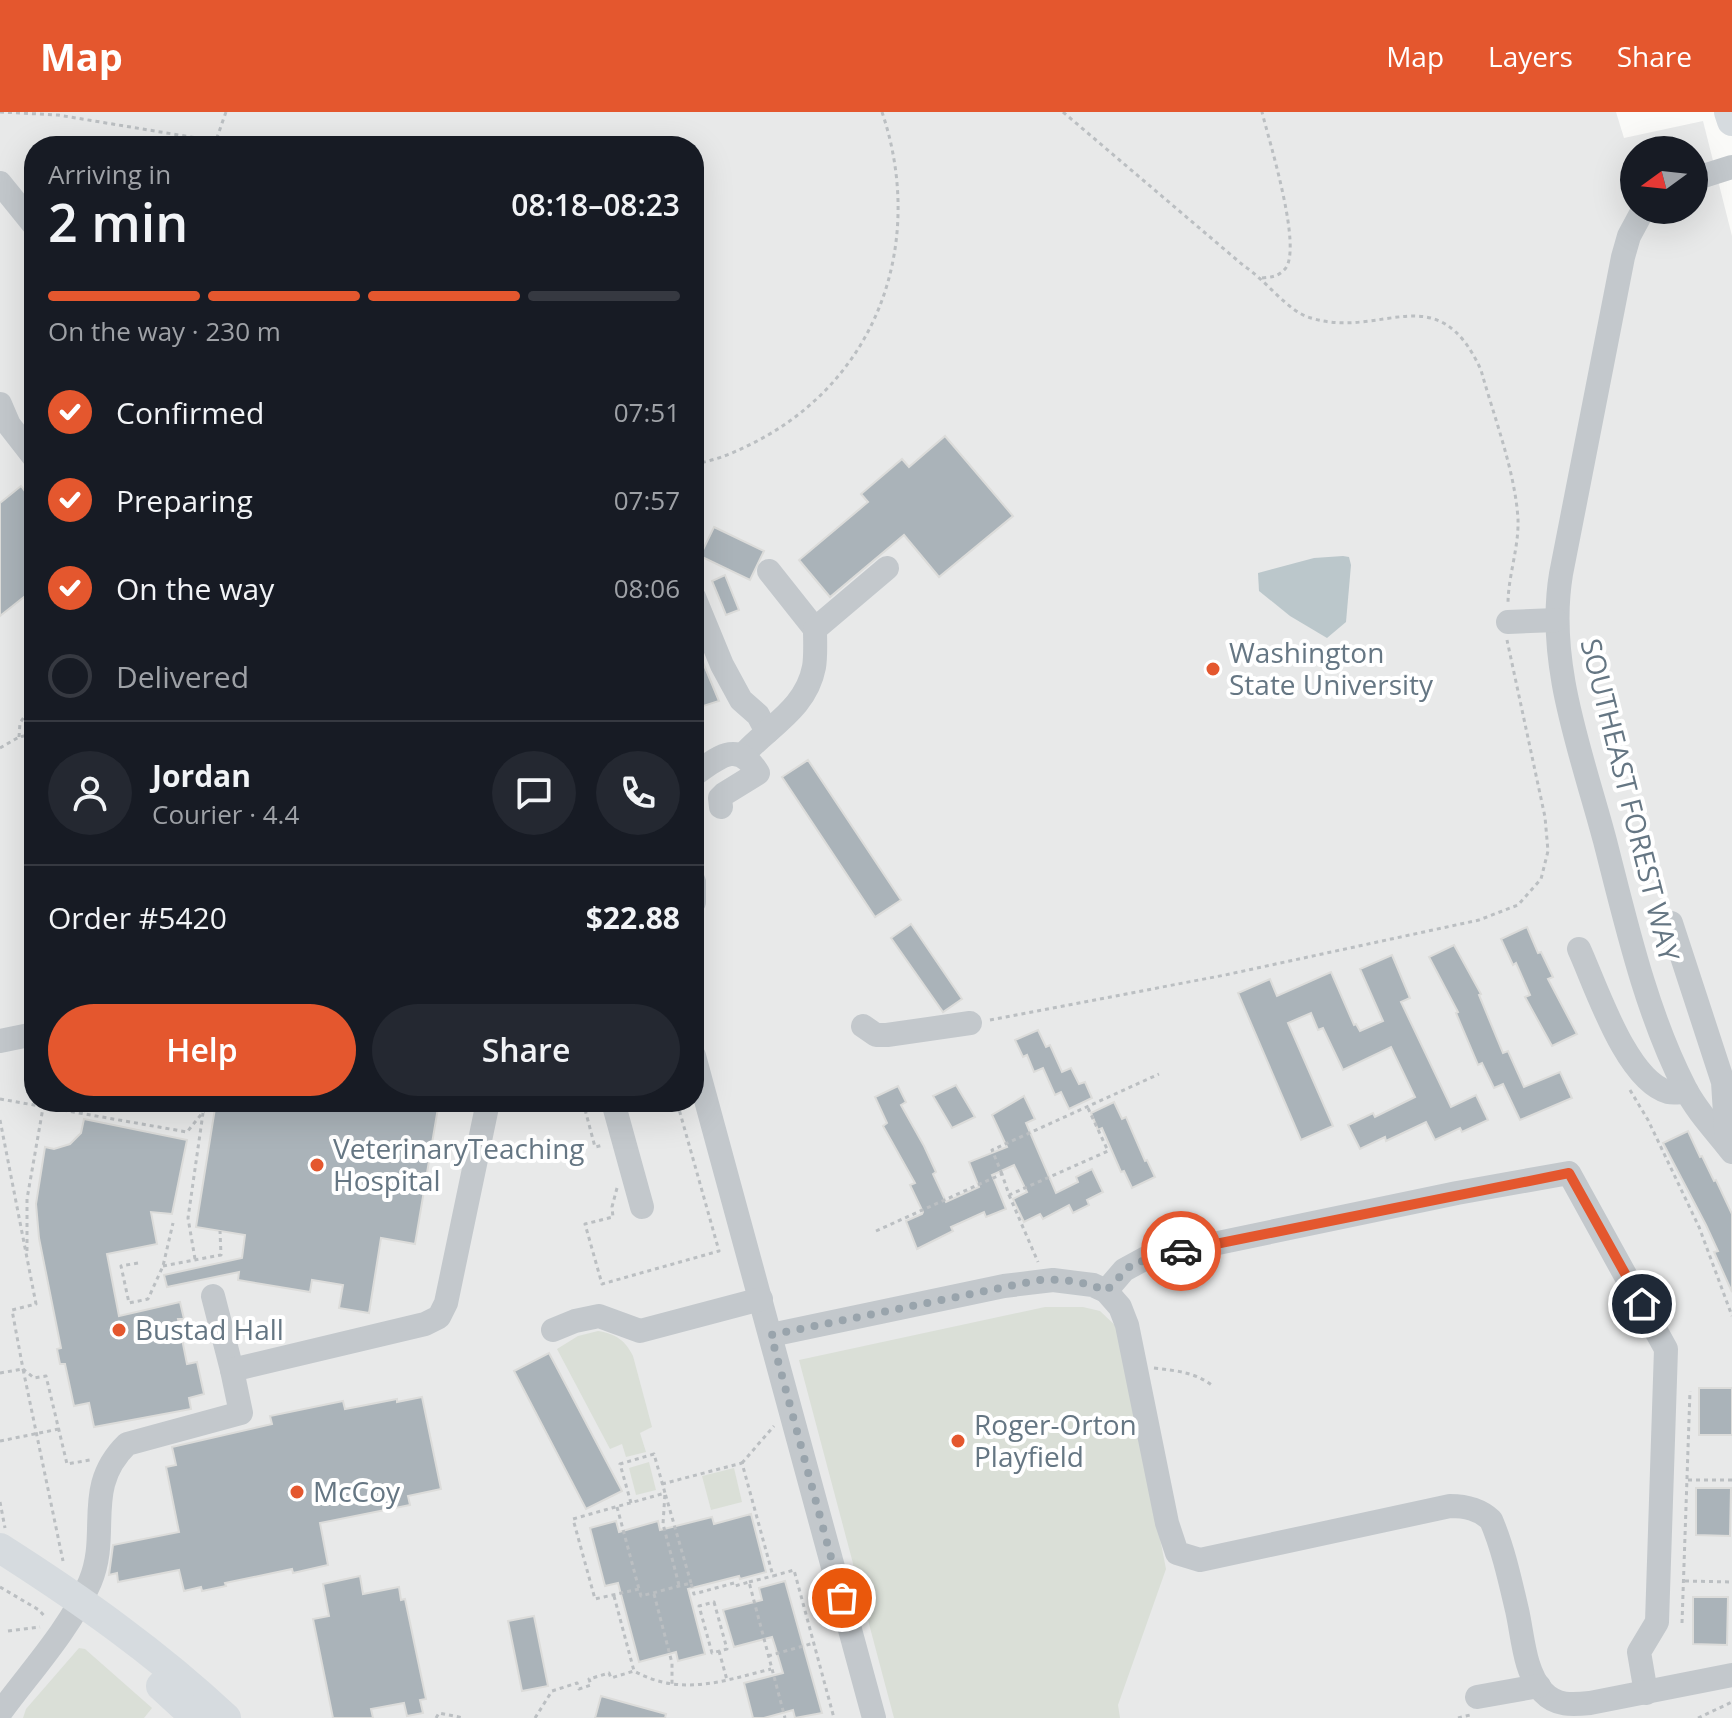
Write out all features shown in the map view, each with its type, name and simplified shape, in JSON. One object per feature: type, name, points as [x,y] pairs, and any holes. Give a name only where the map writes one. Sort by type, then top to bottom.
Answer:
[{"type":"main road","points":[[1729,112],[1732,121]]},
{"type":"main road","points":[[3,1538],[75,1609],[196,1718]]},
{"type":"main road","points":[[0,1572],[75,1609],[167,1665],[226,1718]]},
{"type":"street","points":[[1708,175],[1732,167]]},
{"type":"street","points":[[0,183],[24,213]]},
{"type":"street","name":"SOUTHEAST FOREST WAY","points":[[1635,224],[1623,257],[1561,574],[1556,620],[1563,681],[1623,911],[1656,1019],[1687,1092],[1730,1148]]},
{"type":"street","points":[[0,404],[9,425],[24,444]]},
{"type":"street","points":[[815,629],[887,568]]},
{"type":"street","points":[[743,755],[792,711],[808,688],[814,665],[815,629],[769,571]]},
{"type":"street","points":[[704,619],[741,700],[758,715],[767,732]]},
{"type":"street","points":[[1508,622],[1556,620]]},
{"type":"street","points":[[704,769],[725,755],[743,755],[758,773],[724,794],[720,798],[721,807]]},
{"type":"street","points":[[1671,923],[1723,1082],[1730,1148]]},
{"type":"street","points":[[1579,949],[1630,1062],[1647,1080],[1668,1092],[1687,1092]]},
{"type":"street","points":[[863,1026],[876,1035],[887,1035],[970,1023]]},
{"type":"street","points":[[0,1041],[24,1036]]},
{"type":"street","points":[[704,1092],[874,1718]]},
{"type":"street","points":[[232,1370],[425,1324],[439,1317],[446,1303],[486,1112]]},
{"type":"street","points":[[616,1112],[642,1207]]},
{"type":"street","points":[[1106,1291],[1124,1270],[1146,1258],[1457,1193],[1569,1173],[1666,1349],[1657,1622],[1639,1652],[1646,1693]]},
{"type":"street","points":[[771,1335],[1004,1286],[1053,1280],[1093,1285],[1106,1291],[1124,1315],[1167,1523],[1177,1553],[1184,1558],[1200,1560],[1450,1506],[1484,1513],[1496,1531],[1531,1675],[1545,1701]]},
{"type":"street","points":[[0,1713],[75,1609],[91,1579],[97,1560],[105,1473],[114,1457],[127,1444],[241,1413],[213,1296]]},
{"type":"street","points":[[553,1330],[599,1316],[640,1331],[761,1299]]},
{"type":"street","points":[[1477,1697],[1574,1705],[1732,1675]]},
{"type":"path","points":[[0,112],[58,115],[171,136]]},
{"type":"path","points":[[217,136],[226,112]]},
{"type":"path","points":[[704,461],[744,448],[785,425],[814,402],[844,370],[883,303],[900,218],[898,177],[891,138],[882,112]]},
{"type":"path","points":[[970,1023],[1479,920],[1518,905],[1541,879],[1548,851],[1545,817],[1507,645],[1508,583],[1518,520],[1514,489],[1474,353],[1452,325],[1438,320],[1415,315],[1353,322],[1309,318],[1290,307],[1262,278],[1063,112]]},
{"type":"path","points":[[1262,112],[1288,219],[1291,246],[1285,269],[1274,277],[1262,278]]},
{"type":"path","points":[[19,737],[20,723],[24,717]]},
{"type":"path","points":[[0,748],[24,736]]},
{"type":"path","points":[[1053,1280],[1050,1266],[1041,1268],[992,1150],[1159,1074]]},
{"type":"path","points":[[1624,1080],[1648,1120],[1698,1224],[1732,1316]]},
{"type":"path","points":[[0,1099],[24,1102]]},
{"type":"path","points":[[1009,1195],[1108,1151],[1087,1106]]},
{"type":"path","points":[[27,1259],[27,1199],[42,1112]]},
{"type":"path","points":[[84,1112],[187,1132],[203,1112]]},
{"type":"path","points":[[195,1259],[188,1218],[204,1112]]},
{"type":"path","points":[[586,1112],[595,1147],[606,1145]]},
{"type":"path","points":[[622,1182],[613,1197],[613,1217],[585,1224],[602,1284],[719,1251],[680,1112]]},
{"type":"path","points":[[0,1120],[36,1304],[12,1310],[65,1570]]},
{"type":"path","points":[[876,1231],[1002,1174]]},
{"type":"path","points":[[15,1198],[27,1199]]},
{"type":"path","points":[[138,1263],[121,1266],[129,1303],[148,1299],[163,1266],[173,1223]]},
{"type":"path","points":[[163,1266],[221,1255],[220,1231]]},
{"type":"path","points":[[1135,1366],[1186,1372],[1203,1377],[1214,1387]]},
{"type":"path","points":[[0,1373],[23,1369],[34,1378],[46,1376],[67,1464],[90,1460]]},
{"type":"path","points":[[1682,1623],[1690,1391]]},
{"type":"path","points":[[662,1484],[742,1463],[777,1423]]},
{"type":"path","points":[[0,1441],[59,1429]]},
{"type":"path","points":[[631,1503],[620,1464],[654,1454],[694,1594],[794,1570],[834,1718]]},
{"type":"path","points":[[742,1463],[773,1576]]},
{"type":"path","points":[[1688,1480],[1732,1480]]},
{"type":"path","points":[[639,1589],[595,1599],[573,1519],[665,1493]]},
{"type":"path","points":[[665,1493],[663,1524],[679,1587]]},
{"type":"path","points":[[0,1502],[3,1538]]},
{"type":"path","points":[[617,1507],[641,1596],[691,1583]]},
{"type":"path","points":[[663,1524],[675,1521]]},
{"type":"path","points":[[1685,1581],[1732,1582]]},
{"type":"path","points":[[749,1582],[785,1718]]},
{"type":"path","points":[[0,1587],[45,1614],[48,1626],[8,1631]]},
{"type":"path","points":[[654,1593],[672,1663],[672,1684]]},
{"type":"path","points":[[614,1595],[634,1671]]},
{"type":"path","points":[[714,1602],[727,1649],[719,1651],[712,1653],[699,1606],[714,1602]]},
{"type":"path","points":[[768,1656],[814,1643]]},
{"type":"path","points":[[719,1651],[727,1680]]},
{"type":"path","points":[[535,1718],[552,1691],[577,1683],[579,1689],[591,1685],[589,1679],[609,1673],[611,1678],[634,1671],[672,1684],[698,1687],[771,1669]]},
{"type":"path","points":[[1698,1718],[1732,1702]]},
{"type":"path","points":[[436,1718],[439,1713],[464,1718]]},
{"type":"shaded area","name":"Washington State University","points":[[0,112],[1616,112],[1623,136],[1620,136],[1620,224],[1708,224],[1708,141],[1732,236],[1732,1718],[0,1718]]},
{"type":"shaded area","name":"Washington State University","points":[[1703,121],[1707,136],[1633,136]]},
{"type":"shaded area","points":[[1349,557],[1351,565],[1346,622],[1327,638],[1290,616],[1259,591],[1258,573],[1314,558]]},
{"type":"shaded area","name":"Roger-Orton Playfield","points":[[1045,1307],[1083,1307],[1100,1311],[1119,1329],[1166,1569],[1118,1705],[1120,1718],[894,1718],[799,1360]]},
{"type":"shaded area","points":[[598,1331],[619,1339],[633,1356],[652,1427],[640,1433],[646,1452],[626,1457],[622,1444],[610,1449],[557,1349],[578,1336]]},
{"type":"shaded area","points":[[649,1462],[656,1490],[636,1495],[629,1468]]},
{"type":"shaded area","points":[[734,1468],[742,1502],[711,1510],[702,1476]]},
{"type":"shaded area","points":[[79,1648],[85,1649],[152,1708],[144,1718],[23,1718],[26,1709]]},
{"type":"building","points":[[945,436],[1013,516],[939,577],[904,535],[830,597],[799,560],[868,502],[861,494],[902,459],[909,467]]},
{"type":"building","points":[[21,486],[24,490],[24,597],[0,616],[0,503]]},
{"type":"building","points":[[714,527],[764,551],[750,580],[704,558],[704,548]]},
{"type":"building","points":[[725,575],[739,610],[726,615],[712,581]]},
{"type":"building","points":[[704,665],[719,701],[704,706]]},
{"type":"building","points":[[808,760],[901,900],[875,917],[782,777]]},
{"type":"building","points":[[911,924],[962,999],[943,1012],[891,938]]},
{"type":"building","points":[[1527,927],[1553,977],[1548,979],[1577,1034],[1552,1046],[1525,997],[1530,995],[1501,939]]},
{"type":"building","points":[[1454,945],[1481,994],[1503,1053],[1508,1051],[1524,1087],[1560,1072],[1572,1098],[1520,1120],[1503,1084],[1494,1088],[1482,1063],[1478,1065],[1458,1012],[1429,957]]},
{"type":"building","points":[[1392,955],[1410,998],[1401,1002],[1451,1107],[1476,1095],[1488,1120],[1462,1132],[1460,1128],[1435,1140],[1426,1122],[1386,1141],[1385,1137],[1360,1149],[1348,1125],[1373,1113],[1375,1117],[1415,1097],[1391,1047],[1343,1070],[1323,1028],[1318,1030],[1311,1013],[1288,1023],[1333,1126],[1301,1140],[1238,993],[1270,979],[1277,996],[1331,972],[1354,1025],[1360,1031],[1383,1021],[1360,969]]},
{"type":"building","points":[[1038,1030],[1046,1047],[1050,1045],[1062,1072],[1071,1068],[1079,1084],[1085,1082],[1092,1098],[1069,1109],[1061,1092],[1055,1095],[1043,1068],[1034,1072],[1027,1055],[1023,1057],[1015,1040]]},
{"type":"building","points":[[956,1085],[975,1117],[952,1128],[933,1096]]},
{"type":"building","points":[[898,1086],[906,1102],[901,1105],[924,1146],[946,1202],[979,1187],[969,1162],[1007,1147],[992,1115],[1024,1096],[1035,1119],[1026,1123],[1056,1193],[1078,1182],[1076,1177],[1092,1169],[1103,1192],[1087,1200],[1089,1205],[1073,1213],[1069,1205],[1043,1219],[1040,1214],[1024,1222],[1013,1199],[1027,1192],[1014,1165],[992,1175],[1006,1209],[986,1217],[984,1212],[951,1227],[953,1231],[917,1249],[906,1221],[923,1212],[910,1185],[915,1183],[883,1126],[887,1123],[875,1097]]},
{"type":"building","points":[[1114,1102],[1122,1119],[1126,1117],[1155,1177],[1132,1188],[1124,1171],[1121,1172],[1102,1128],[1098,1130],[1091,1113]]},
{"type":"building","name":"VeterinaryTeaching Hospital","points":[[214,1112],[437,1112],[415,1244],[381,1238],[369,1313],[339,1308],[343,1285],[312,1280],[310,1292],[238,1280],[239,1272],[167,1287],[164,1275],[242,1258],[245,1235],[196,1227]]},
{"type":"building","name":"Bustad Hall","points":[[84,1119],[187,1140],[172,1214],[151,1212],[157,1244],[107,1254],[119,1316],[180,1302],[184,1319],[178,1319],[187,1364],[197,1362],[204,1394],[189,1398],[191,1409],[94,1427],[89,1403],[74,1406],[65,1364],[60,1364],[57,1349],[61,1348],[39,1238],[36,1204],[45,1147],[54,1149],[70,1144],[81,1133]]},
{"type":"building","points":[[1688,1131],[1732,1214],[1732,1292],[1706,1225],[1663,1143]]},
{"type":"building","points":[[549,1353],[622,1491],[586,1509],[514,1371]]},
{"type":"building","points":[[1699,1388],[1732,1388],[1732,1435],[1699,1435]]},
{"type":"building","name":"McCoy","points":[[422,1397],[441,1489],[408,1496],[410,1505],[320,1523],[328,1565],[293,1573],[292,1569],[202,1591],[201,1587],[184,1591],[179,1570],[118,1582],[117,1573],[109,1575],[113,1545],[179,1532],[166,1467],[176,1465],[172,1447],[272,1424],[270,1416],[343,1401],[345,1409]]},
{"type":"building","points":[[1696,1488],[1731,1488],[1730,1536],[1696,1535]]},
{"type":"building","points":[[751,1514],[766,1572],[688,1589],[705,1654],[678,1661],[676,1652],[639,1662],[618,1583],[605,1586],[590,1528],[616,1521],[619,1532],[658,1521],[660,1530],[712,1517],[714,1524]]},
{"type":"building","points":[[360,1576],[363,1594],[399,1587],[401,1600],[405,1599],[426,1699],[420,1700],[423,1713],[407,1716],[404,1703],[371,1709],[373,1718],[333,1718],[313,1619],[329,1616],[323,1584]]},
{"type":"building","points":[[785,1581],[822,1713],[795,1718],[793,1710],[753,1718],[744,1683],[783,1673],[772,1637],[734,1647],[723,1610],[762,1600],[759,1588]]},
{"type":"building","points":[[1693,1597],[1728,1597],[1727,1645],[1693,1644]]},
{"type":"building","points":[[534,1616],[548,1686],[522,1691],[508,1621]]},
{"type":"building","points":[[601,1696],[666,1714],[665,1718],[595,1718]]},
{"type":"way so far","points":[[842,1598],[771,1335],[1039,1280],[1072,1281],[1106,1291],[1132,1264],[1181,1251]]},
{"type":"place","name":"Washington State University","points":[[1213,669]]},
{"type":"place","name":"VeterinaryTeaching Hospital","points":[[317,1165]]},
{"type":"place","name":"Bustad Hall","points":[[119,1330]]},
{"type":"place","name":"Roger-Orton Playfield","points":[[958,1441]]},
{"type":"place","name":"McCoy","points":[[297,1492]]},
{"type":"route","points":[[1181,1251],[1457,1193],[1569,1173],[1642,1304]]}]
